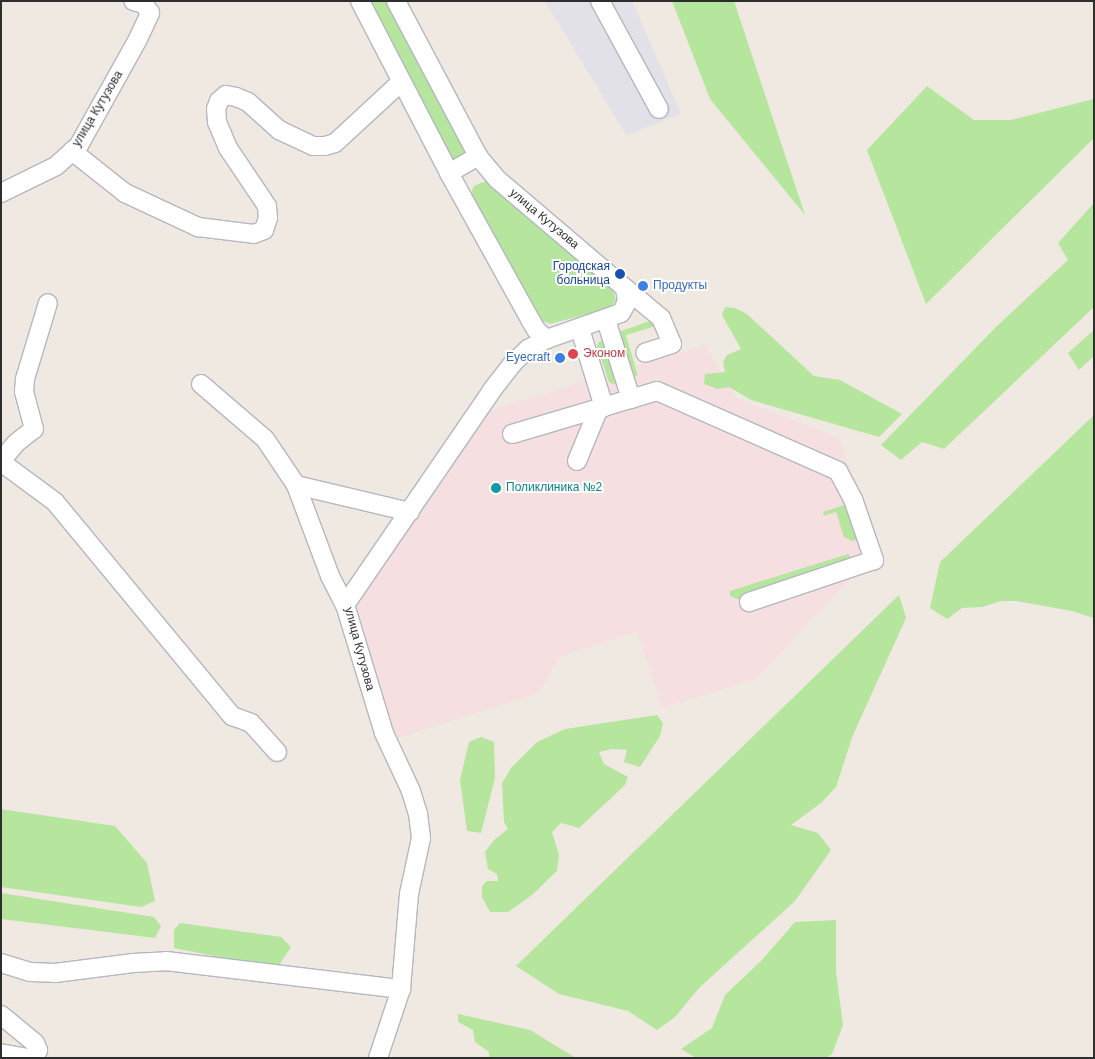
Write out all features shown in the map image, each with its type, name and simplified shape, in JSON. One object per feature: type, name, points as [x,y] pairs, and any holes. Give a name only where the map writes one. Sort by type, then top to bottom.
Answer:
[{"type":"street","name":"улица Кутузова","points":[[1,193],[56,166],[79,145],[109,93],[150,13],[144,4],[133,1]]},
{"type":"street","points":[[360,1],[449,173],[531,322],[537,331],[547,339]]},
{"type":"street","name":"улица Кутузова","points":[[378,1058],[401,989],[409,894],[420,838],[418,814],[411,790],[384,733],[345,605],[492,390],[514,362],[528,349],[547,339],[606,320],[621,313],[627,302],[625,288],[497,179],[478,156],[396,1]]},
{"type":"street","points":[[600,1],[659,109]]},
{"type":"street","points":[[72,151],[126,194],[198,227],[254,234],[264,230],[268,218],[267,206],[228,148],[217,122],[216,109],[219,101],[226,95],[248,102],[279,130],[313,146],[325,146],[335,143],[401,82]]},
{"type":"street","points":[[449,173],[478,156]]},
{"type":"street","points":[[625,288],[661,318],[672,344],[645,352]]},
{"type":"street","points":[[48,303],[25,379],[24,391],[34,429],[16,443],[1,461],[55,502],[232,716],[250,723],[277,752]]},
{"type":"street","points":[[606,320],[631,398]]},
{"type":"street","points":[[577,461],[601,408],[580,329]]},
{"type":"street","points":[[201,384],[266,439],[296,485],[330,576],[345,605]]},
{"type":"street","points":[[512,434],[657,391],[838,471],[853,499],[874,560],[749,602]]},
{"type":"street","points":[[296,485],[410,512]]},
{"type":"street","points":[[1,963],[30,972],[55,973],[132,963],[166,961],[401,989]]},
{"type":"street","points":[[1,1015],[35,1043],[38,1050],[35,1056],[28,1058],[1,1052]]},
{"type":"shaded area","points":[[545,1],[632,1],[681,114],[626,135]]},
{"type":"shaded area","points":[[705,345],[736,398],[839,438],[882,565],[856,573],[755,679],[662,708],[637,632],[559,657],[539,693],[397,738],[351,601],[480,413]]},
{"type":"green space","points":[[366,1],[389,1],[467,153],[458,160],[449,158]]},
{"type":"green space","points":[[672,1],[734,1],[805,215],[710,99]]},
{"type":"green space","points":[[927,86],[974,120],[1011,120],[1094,99],[1094,138],[926,304],[867,150]]},
{"type":"green space","points":[[486,181],[493,183],[612,287],[616,300],[612,305],[603,310],[550,324],[540,320],[469,198],[474,186]]},
{"type":"green space","points":[[1094,203],[1094,307],[944,449],[922,442],[901,460],[881,445],[997,326],[1068,260],[1058,243]]},
{"type":"green space","points":[[725,307],[735,308],[747,314],[814,376],[840,380],[902,414],[879,437],[751,400],[729,387],[717,389],[704,384],[705,374],[725,372],[723,362],[727,355],[741,349],[722,315]]},
{"type":"green space","points":[[650,321],[657,321],[659,325],[626,335],[637,373],[637,376],[632,377],[618,332]]},
{"type":"green space","points":[[1094,330],[1094,356],[1079,370],[1068,353]]},
{"type":"green space","points":[[603,340],[618,383],[613,384],[609,382],[597,346]]},
{"type":"green space","points":[[1094,415],[1094,618],[1072,611],[1016,601],[1001,601],[982,607],[962,608],[947,619],[930,608],[940,562]]},
{"type":"green space","points":[[847,504],[859,539],[852,541],[844,537],[836,512],[824,516],[823,512]]},
{"type":"green space","points":[[848,554],[854,560],[851,564],[740,600],[730,596],[730,591]]},
{"type":"green space","points":[[899,595],[906,618],[853,735],[836,787],[821,803],[791,825],[818,833],[831,850],[795,901],[699,988],[675,1017],[657,1030],[628,1011],[559,994],[516,966]]},
{"type":"green space","points":[[657,715],[663,723],[660,736],[640,767],[624,762],[627,750],[612,749],[599,752],[604,764],[628,777],[625,785],[579,828],[561,823],[552,832],[559,855],[557,871],[532,895],[508,912],[490,912],[482,897],[482,886],[487,881],[498,881],[497,874],[488,869],[485,852],[494,840],[508,829],[504,822],[502,783],[511,768],[537,742],[565,729]]},
{"type":"green space","points":[[481,737],[494,742],[495,778],[481,833],[467,831],[460,780],[469,742]]},
{"type":"green space","points":[[1,809],[115,826],[147,863],[155,901],[141,907],[1,887]]},
{"type":"green space","points":[[1,893],[154,917],[161,926],[155,938],[1,919]]},
{"type":"green space","points":[[836,920],[836,972],[843,1025],[832,1054],[826,1058],[696,1058],[681,1049],[712,1028],[725,995],[762,960],[795,922]]},
{"type":"green space","points":[[180,923],[281,937],[291,947],[279,965],[268,967],[174,948],[174,930]]},
{"type":"green space","points":[[458,1014],[530,1030],[576,1058],[489,1058],[489,1052],[475,1042],[473,1030],[458,1022]]},
{"type":"place","name":"Городская больница","points":[[620,274]]},
{"type":"place","name":"Продукты","points":[[643,286]]},
{"type":"place","name":"Эконом","points":[[573,354]]},
{"type":"place","name":"Eyecraft","points":[[560,358]]},
{"type":"place","name":"Поликлиника №2","points":[[496,488]]}]
